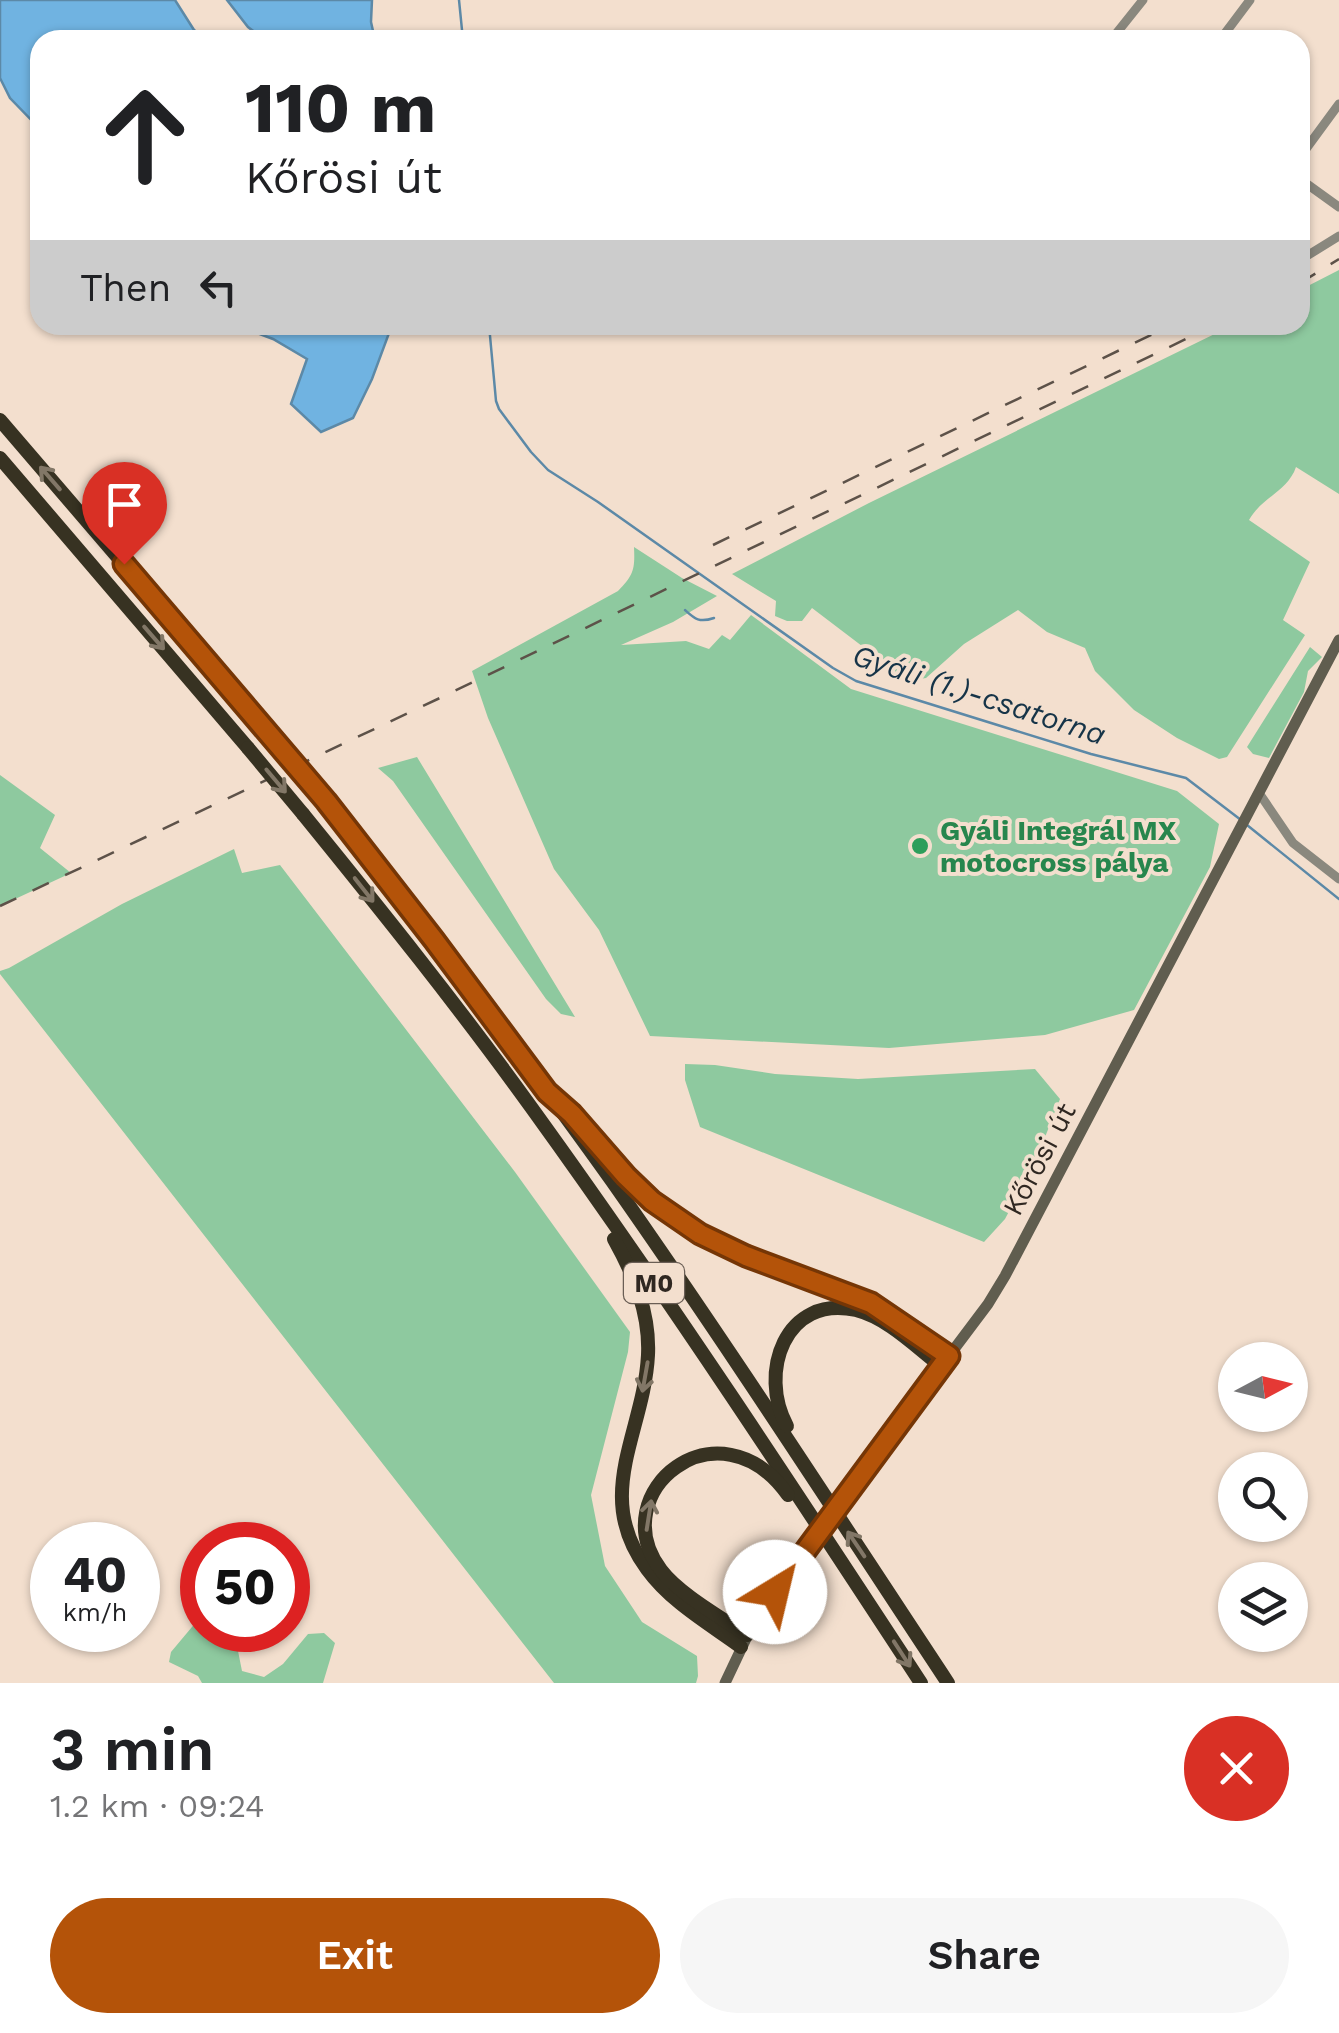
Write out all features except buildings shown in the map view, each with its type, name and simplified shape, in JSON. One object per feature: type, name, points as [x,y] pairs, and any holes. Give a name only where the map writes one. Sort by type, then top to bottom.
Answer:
[{"type":"highway","name":"M0","points":[[0,420],[274,738],[434,940],[656,1246],[948,1683]]},
{"type":"highway","name":"M0","points":[[0,458],[303,814],[424,967],[566,1156],[742,1410],[922,1683]]},
{"type":"highway","points":[[547,1092],[572,1114],[626,1176],[684,1224],[746,1256],[871,1303],[945,1361]]},
{"type":"highway","points":[[566,1156],[576,1180],[630,1270],[645,1317],[647,1369],[620,1494],[628,1536],[646,1567],[668,1593],[744,1641]]},
{"type":"highway","points":[[805,1467],[804,1454],[781,1414],[774,1378],[781,1346],[798,1324],[832,1310],[862,1312],[945,1361]]},
{"type":"highway","points":[[744,1641],[674,1584],[651,1552],[646,1524],[650,1502],[661,1482],[680,1464],[718,1453],[756,1463],[775,1478],[828,1551],[845,1567]]},
{"type":"main road","name":"Kőrösi út","points":[[744,1641],[804,1552],[988,1304],[1012,1264],[1339,640]]},
{"type":"main road","points":[[725,1683],[744,1641]]},
{"type":"street","points":[[1119,30],[1143,0]]},
{"type":"street","points":[[1228,30],[1250,0]]},
{"type":"street","points":[[1310,143],[1339,104]]},
{"type":"street","points":[[1310,185],[1339,206]]},
{"type":"street","points":[[1310,253],[1339,236]]},
{"type":"street","points":[[1258,794],[1293,843],[1339,879]]},
{"type":"green space","points":[[1339,270],[1339,494],[1296,467],[1287,482],[1249,520],[1310,562],[1283,620],[1305,635],[1227,757],[1219,759],[1177,738],[1134,710],[1095,671],[1085,648],[1047,632],[1018,610],[964,644],[926,678],[908,681],[812,608],[802,621],[775,616],[776,601],[732,574],[1213,335],[1310,335],[1310,285]]},
{"type":"green space","name":"Gyáli Integrál MX motocross pálya","points":[[634,547],[717,596],[673,622],[621,645],[686,641],[709,649],[722,635],[730,640],[751,615],[851,689],[1177,791],[1219,824],[1210,867],[1134,1010],[1045,1035],[889,1048],[650,1036],[599,930],[554,869],[488,718],[472,671],[618,591],[632,571]]},
{"type":"green space","points":[[1310,647],[1322,657],[1308,671],[1304,692],[1269,758],[1253,754],[1247,747]]},
{"type":"green space","points":[[417,757],[575,1017],[561,1014],[546,999],[393,781],[378,768]]},
{"type":"green space","points":[[0,775],[55,815],[40,848],[71,873],[0,906]]},
{"type":"green space","points":[[234,849],[242,873],[280,865],[515,1172],[630,1332],[591,1495],[605,1566],[642,1622],[697,1656],[696,1683],[554,1683],[0,974],[122,904]]},
{"type":"green space","points":[[685,1064],[858,1079],[1035,1069],[1060,1099],[1036,1160],[1005,1219],[984,1242],[700,1127],[685,1080]]},
{"type":"green space","points":[[324,1633],[335,1643],[323,1683],[202,1683],[198,1676],[169,1662],[180,1641],[180,1652],[238,1652],[242,1671],[264,1677],[293,1652],[310,1652],[310,1634]]},
{"type":"water","points":[[0,0],[175,0],[194,30],[30,30],[30,119],[10,98],[0,78]]},
{"type":"water","points":[[227,0],[372,0],[373,30],[248,27]]},
{"type":"water","points":[[262,335],[388,335],[353,418],[321,432],[291,404],[307,359]]},
{"type":"waterway","name":"Gyáli (1.)-csatorna","points":[[459,0],[462,30]]},
{"type":"waterway","name":"Gyáli (1.)-csatorna","points":[[490,335],[499,409],[548,470],[833,668],[856,681],[1091,754],[1186,778],[1241,820]]},
{"type":"waterway","points":[[685,610],[698,619],[714,618]]},
{"type":"waterway","name":"Gyáli (1.)-csatorna","points":[[1247,825],[1339,899]]},
{"type":"railway","points":[[1310,277],[1339,259]]},
{"type":"railway","points":[[713,545],[1151,335]]},
{"type":"railway","points":[[0,906],[1194,335]]},
{"type":"place","name":"Gyáli Integrál MX motocross pálya","points":[[920,846]]},
{"type":"route","points":[[124,564],[326,801],[547,1092],[652,1201],[700,1234],[746,1256],[871,1303],[949,1356],[775,1592]]}]
